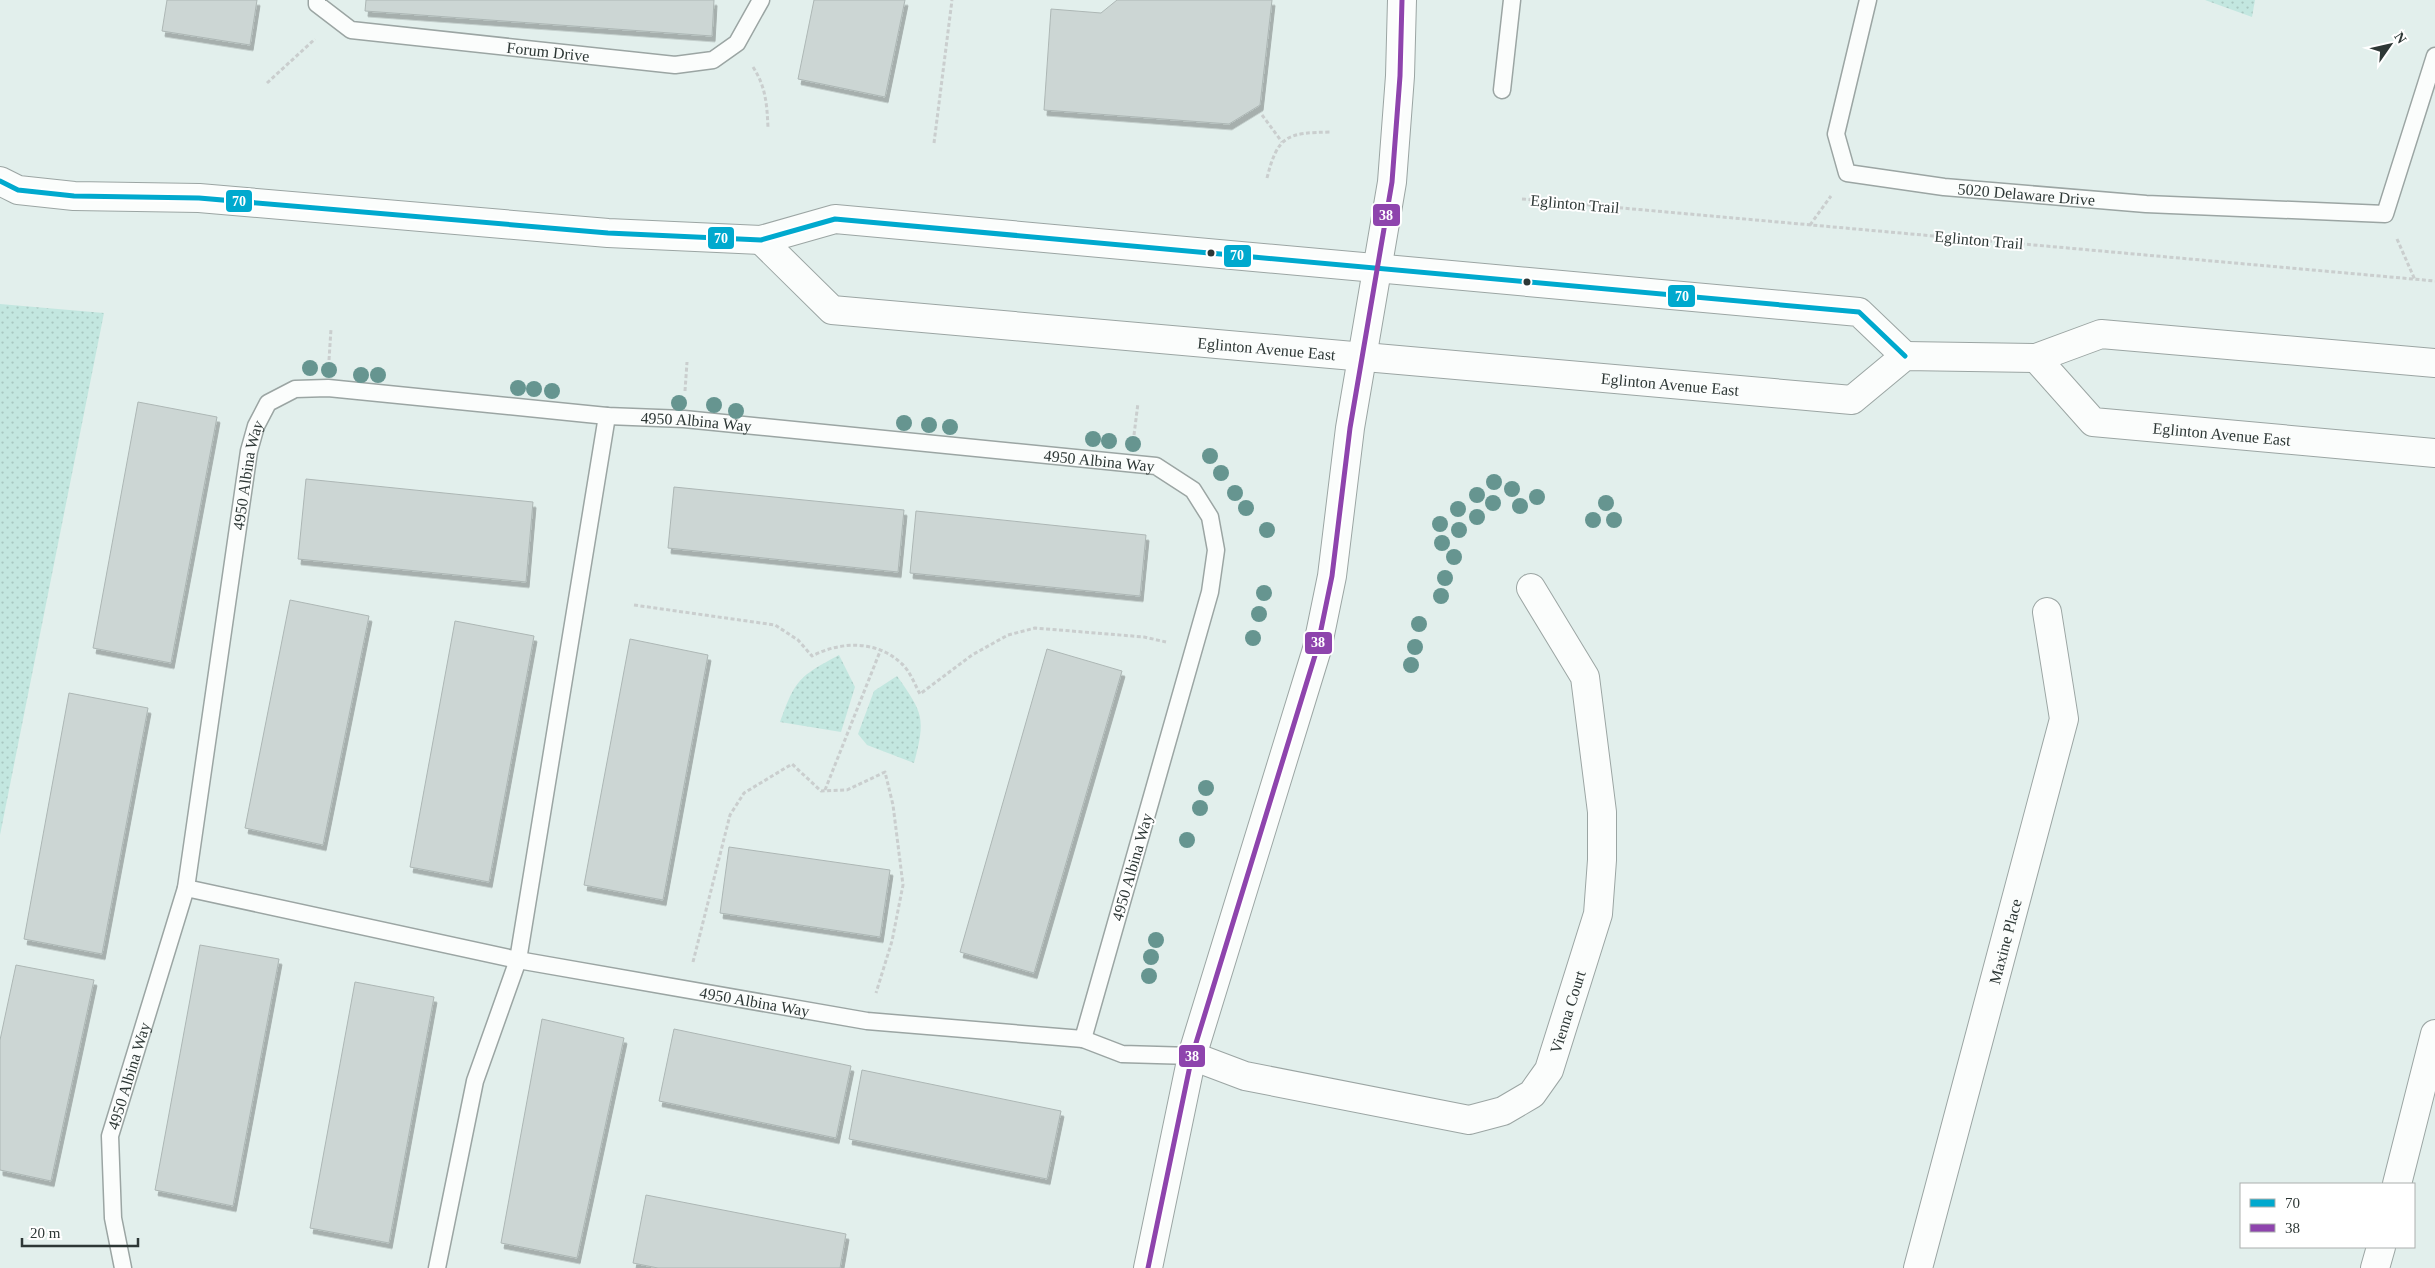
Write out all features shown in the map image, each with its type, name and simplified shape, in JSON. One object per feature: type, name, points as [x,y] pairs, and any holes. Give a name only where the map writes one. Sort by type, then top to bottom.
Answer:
[{"type":"main road","points":[[1148,1268],[1192,1056],[1317,649],[1332,576],[1339,507],[1396,146],[1402,0]]},
{"type":"main road","points":[[6,189],[74,196],[199,198],[608,233],[761,240],[835,219],[1858,312],[1905,356],[2036,358],[2102,334],[2435,363]]},
{"type":"main road","name":"Eglinton Avenue East","points":[[761,240],[832,310],[1852,400],[1905,356]]},
{"type":"main road","name":"Eglinton Avenue East","points":[[2036,358],[2094,422],[2435,453]]},
{"type":"main road","name":"Vienna Court","points":[[1192,1056],[1245,1076],[1469,1120],[1503,1111],[1532,1094],[1550,1070],[1598,914],[1602,860],[1602,812],[1585,677],[1531,588]]},
{"type":"main road","name":"Maxine Place","points":[[1918,1268],[2064,719],[2048,612]]},
{"type":"main road","points":[[2396,1183],[2435,1034]]},
{"type":"main road","points":[[2375,1268],[2380,1248]]},
{"type":"lane","name":"Forum Drive","points":[[316,0],[317,4],[351,30],[676,65],[713,60],[737,43],[761,0]]},
{"type":"lane","points":[[1502,90],[1512,0]]},
{"type":"lane","points":[[1847,173],[1836,134],[1868,0]]},
{"type":"lane","points":[[2385,214],[2435,56]]},
{"type":"lane","name":"5020 Delaware Drive","points":[[1847,173],[1944,187],[2146,204],[2385,214]]},
{"type":"lane","name":"4950 Albina Way","points":[[123,1268],[113,1218],[110,1136],[186,888],[249,451],[256,426],[268,403],[295,389],[328,388],[606,416],[684,419],[1156,466],[1193,490],[1210,517],[1216,550],[1210,592],[1083,1039]]},
{"type":"lane","points":[[437,1268],[475,1081],[518,960],[606,416]]},
{"type":"lane","name":"4950 Albina Way","points":[[186,888],[518,960],[867,1020],[1083,1039],[1122,1054],[1192,1056]]},
{"type":"path","points":[[934,143],[952,0]]},
{"type":"path","points":[[267,83],[317,36]]},
{"type":"path","points":[[751,65],[761,80],[764,90],[768,128]]},
{"type":"path","points":[[1262,115],[1282,142]]},
{"type":"path","points":[[1268,178],[1273,154],[1282,142],[1303,133],[1331,132]]},
{"type":"path","points":[[1810,225],[1847,173]]},
{"type":"path","name":"Eglinton Trail","points":[[1522,199],[2435,282]]},
{"type":"path","points":[[2385,214],[2415,280]]},
{"type":"path","points":[[634,605],[775,626],[798,640],[812,656],[847,644],[881,649],[903,664],[920,694],[972,655],[1008,635],[1035,628],[1144,637],[1169,642]]},
{"type":"path","points":[[825,791],[881,649]]},
{"type":"path","points":[[686,989],[730,814],[744,794],[792,764],[820,791],[847,790],[885,772],[893,805],[902,885],[892,941],[867,1020]]},
{"type":"green space","points":[[2205,0],[2255,0],[2252,17]]},
{"type":"green space","points":[[0,304],[104,313],[0,835]]},
{"type":"green space","points":[[839,655],[855,687],[841,732],[780,722],[790,696],[800,680],[815,668]]},
{"type":"green space","points":[[897,676],[912,699],[920,716],[920,736],[914,763],[867,745],[858,734],[874,691]]},
{"type":"building","points":[[167,0],[257,0],[250,45],[162,31]]},
{"type":"building","points":[[366,0],[714,0],[712,36],[365,11]]},
{"type":"building","points":[[814,0],[905,0],[885,97],[798,79]]},
{"type":"building","points":[[1117,0],[1272,0],[1260,105],[1229,124],[1044,110],[1051,9],[1101,13]]},
{"type":"building","points":[[138,402],[217,417],[171,663],[93,648]]},
{"type":"building","points":[[306,479],[533,502],[526,582],[298,559]]},
{"type":"building","points":[[674,487],[904,510],[898,572],[668,548]]},
{"type":"building","points":[[916,511],[1146,535],[1140,596],[910,573]]},
{"type":"building","points":[[290,600],[369,616],[323,845],[245,828]]},
{"type":"building","points":[[455,621],[534,636],[489,882],[410,867]]},
{"type":"building","points":[[630,639],[708,655],[663,900],[584,885]]},
{"type":"building","points":[[1047,649],[1122,671],[1034,973],[960,952]]},
{"type":"building","points":[[69,693],[148,708],[102,954],[24,939]]},
{"type":"building","points":[[729,847],[890,870],[880,937],[720,913]]},
{"type":"building","points":[[200,945],[279,959],[233,1206],[155,1190]]},
{"type":"building","points":[[16,965],[94,980],[51,1181],[0,1170],[0,1040]]},
{"type":"building","points":[[355,982],[434,997],[389,1243],[310,1228]]},
{"type":"building","points":[[542,1019],[624,1038],[577,1258],[501,1243]]},
{"type":"building","points":[[674,1029],[851,1066],[836,1138],[659,1101]]},
{"type":"building","points":[[862,1070],[1061,1111],[1047,1179],[849,1139]]},
{"type":"building","points":[[646,1195],[846,1234],[840,1268],[658,1268],[633,1263]]},
{"type":"transit line","name":"38","points":[[1148,1268],[1192,1056],[1317,649],[1332,576],[1350,428],[1392,182],[1400,76],[1402,0]]},
{"type":"transit line","name":"70","points":[[0,181],[18,190],[74,196],[199,198],[608,233],[761,240],[835,219],[1859,312],[1905,356]]}]
